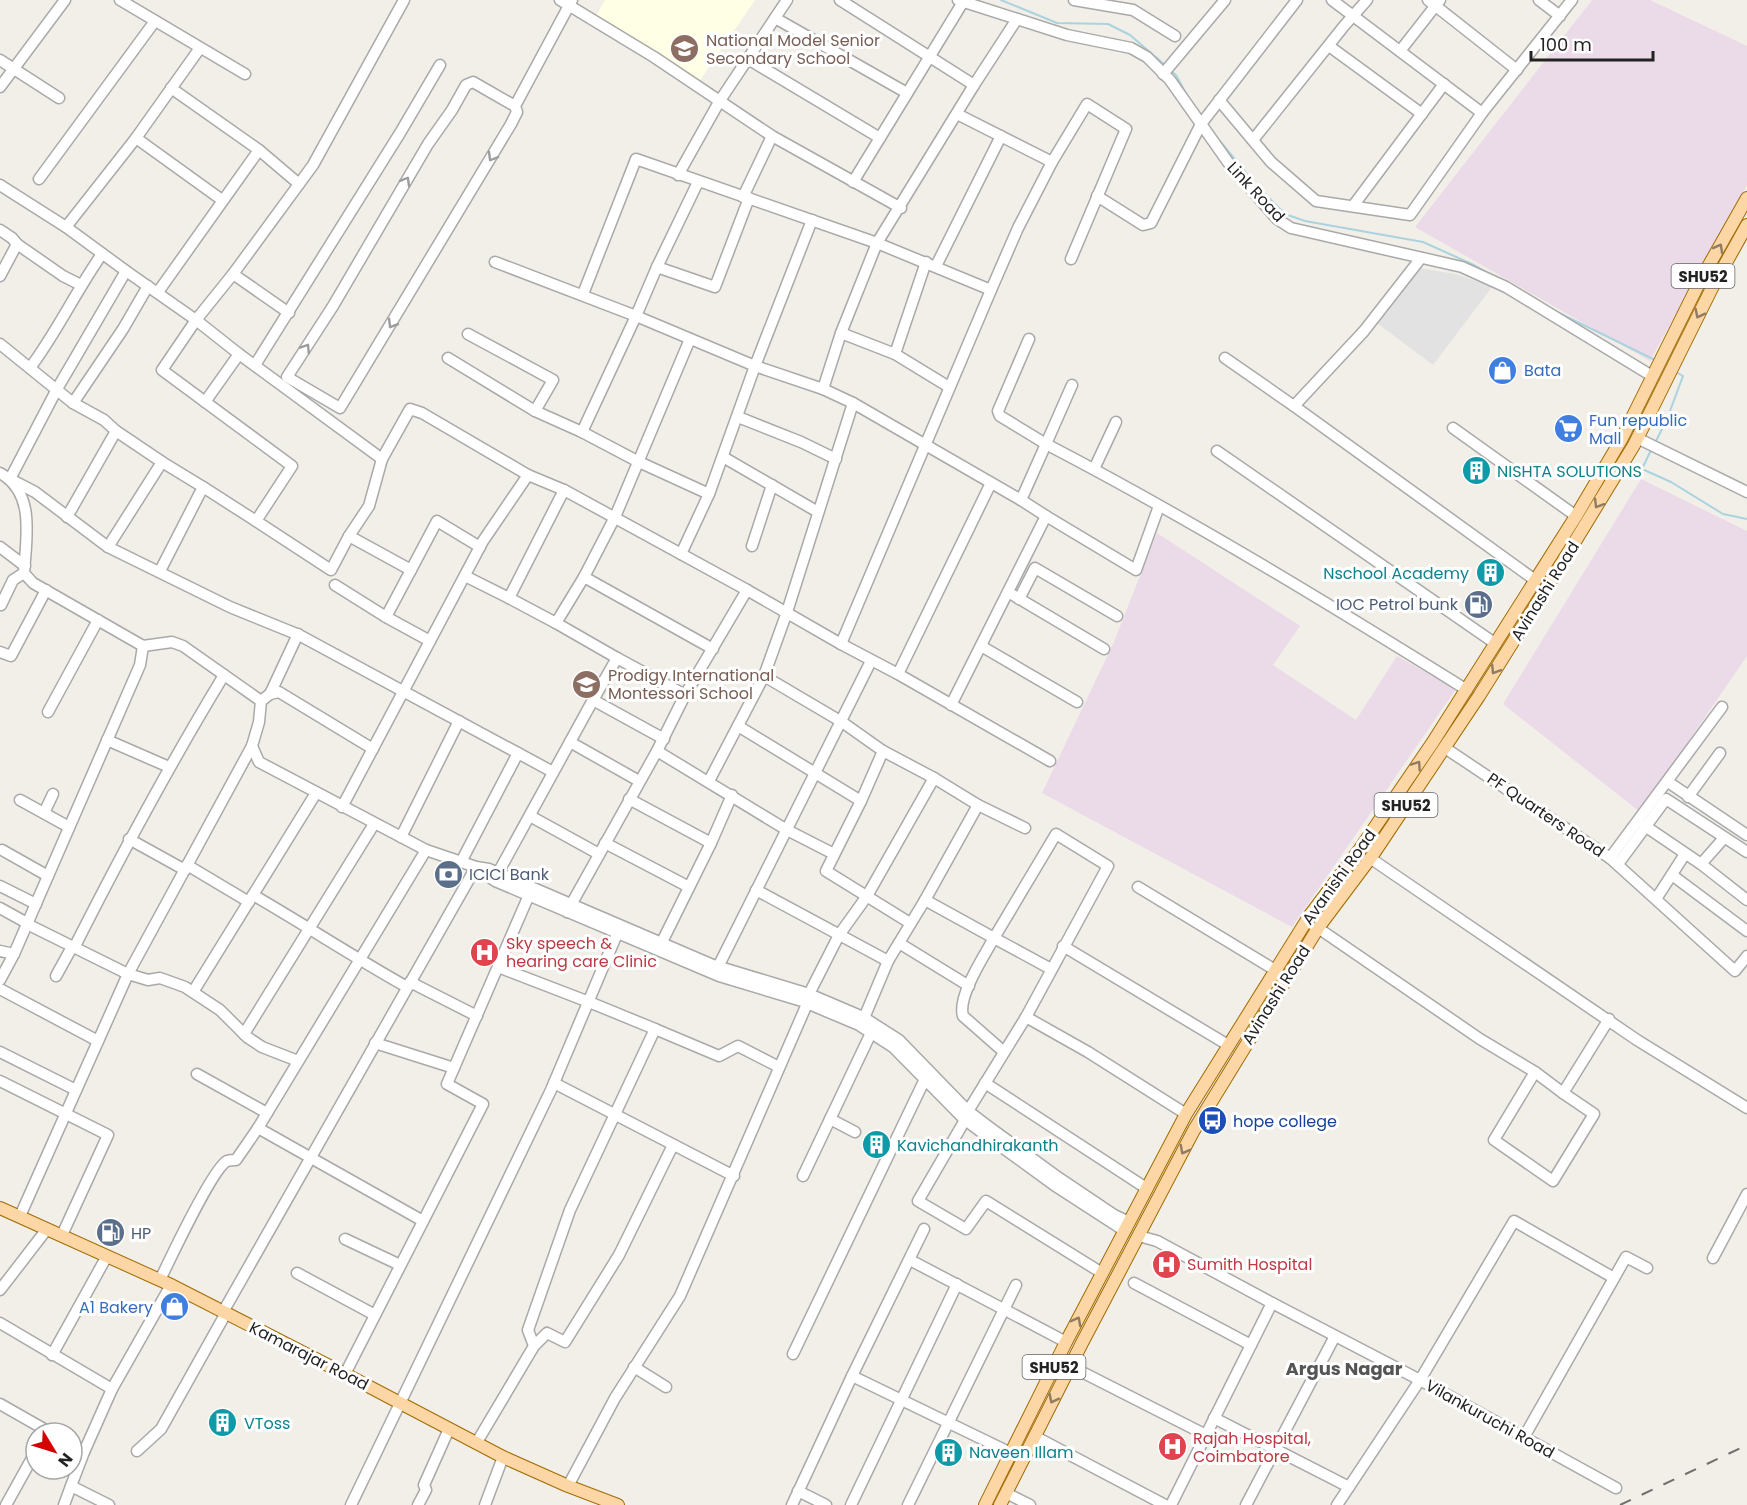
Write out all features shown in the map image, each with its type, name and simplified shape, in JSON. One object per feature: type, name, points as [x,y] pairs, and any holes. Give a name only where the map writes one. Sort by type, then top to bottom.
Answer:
[{"type":"main road","name":"Avanishi Road","points":[[986,1505],[1066,1342],[1186,1114],[1310,915],[1360,849],[1467,690],[1576,516],[1621,440],[1700,280],[1747,198]]},
{"type":"main road","name":"Avinashi Road","points":[[1000,1505],[1194,1130],[1318,927],[1370,858],[1445,748],[1535,608],[1637,438],[1713,286],[1747,225]]},
{"type":"main road","points":[[1216,1065],[1229,1073]]},
{"type":"main road","name":"Kamarajar Road","points":[[0,1208],[224,1312],[503,1457],[618,1505]]},
{"type":"main road","points":[[1031,1412],[1043,1418]]},
{"type":"main road","points":[[999,1477],[1009,1488]]},
{"type":"street","points":[[120,0],[137,4],[155,21],[245,74]]},
{"type":"street","points":[[256,520],[292,466],[162,370],[196,320],[233,274],[313,165],[404,0]]},
{"type":"street","points":[[678,175],[719,102],[787,0]]},
{"type":"street","points":[[840,0],[974,85]]},
{"type":"street","points":[[1074,0],[1133,10],[1175,36]]},
{"type":"street","points":[[1166,70],[1226,0]]},
{"type":"street","points":[[1097,196],[1143,225],[1152,223],[1203,121],[1297,0]]},
{"type":"street","points":[[1332,0],[1482,112]]},
{"type":"street","points":[[1253,141],[1367,0]]},
{"type":"street","points":[[1539,0],[1560,16]]},
{"type":"street","points":[[1219,100],[1271,162],[1316,201],[1410,215],[1482,112],[1572,0]]},
{"type":"street","points":[[853,182],[930,56],[960,1]]},
{"type":"street","name":"Link Road","points":[[960,1],[1067,35],[1131,48],[1166,70],[1203,121],[1230,165],[1277,219],[1291,228],[1462,267],[1506,287],[1653,374]]},
{"type":"street","points":[[0,87],[59,2]]},
{"type":"street","points":[[515,106],[473,82],[466,85],[428,144],[333,306],[287,377],[340,408],[506,134],[517,112],[515,106],[567,2],[772,136],[901,208]]},
{"type":"street","points":[[1400,51],[1435,2],[1517,70]]},
{"type":"street","points":[[775,18],[907,93]]},
{"type":"street","points":[[823,389],[841,333],[877,243],[901,208],[974,85],[1017,20]]},
{"type":"street","points":[[39,178],[155,21]]},
{"type":"street","points":[[1329,46],[1422,114]]},
{"type":"street","points":[[66,227],[136,138],[200,48]]},
{"type":"street","points":[[748,59],[880,138]]},
{"type":"street","points":[[0,60],[58,98]]},
{"type":"street","points":[[255,365],[440,65]]},
{"type":"street","points":[[1353,206],[1444,84]]},
{"type":"street","points":[[171,88],[259,150],[299,184]]},
{"type":"street","points":[[841,644],[1018,228],[1052,162],[1087,104],[1126,129],[1071,259]]},
{"type":"street","points":[[957,114],[1052,162]]},
{"type":"street","points":[[657,267],[715,287],[746,198],[772,136]]},
{"type":"street","points":[[895,354],[931,264],[1001,136]]},
{"type":"street","points":[[136,138],[222,200]]},
{"type":"street","points":[[158,292],[259,150]]},
{"type":"street","points":[[583,294],[636,159],[877,243],[991,290]]},
{"type":"street","points":[[582,432],[698,182]]},
{"type":"street","points":[[0,185],[66,227],[126,272],[158,292],[382,459]]},
{"type":"street","points":[[681,554],[709,494],[755,366],[812,220]]},
{"type":"street","points":[[0,230],[63,276],[81,285]]},
{"type":"street","points":[[0,276],[17,244]]},
{"type":"street","points":[[30,368],[49,343],[81,285],[102,254]]},
{"type":"street","points":[[1294,406],[1364,331],[1421,258]]},
{"type":"street","points":[[495,262],[583,294],[755,366],[823,389],[854,403],[1136,570],[1159,506]]},
{"type":"street","points":[[10,479],[57,389],[126,272]]},
{"type":"street","points":[[233,274],[289,313]]},
{"type":"street","points":[[73,403],[123,329],[147,286]]},
{"type":"street","points":[[468,333],[553,380],[534,411]]},
{"type":"street","points":[[841,333],[895,354],[949,387]]},
{"type":"street","points":[[556,623],[584,577],[615,518],[690,339]]},
{"type":"street","points":[[1029,339],[999,411],[1000,416],[1309,591],[1467,690]]},
{"type":"street","points":[[0,344],[73,403],[104,420],[116,431],[162,462],[331,570],[349,536],[369,506],[382,459],[410,409],[422,413],[528,475],[564,490],[747,590],[1050,761]]},
{"type":"street","points":[[205,402],[239,354]]},
{"type":"street","points":[[448,358],[534,411],[709,494]]},
{"type":"street","points":[[1225,358],[1535,580]]},
{"type":"street","points":[[1021,500],[1072,385]]},
{"type":"street","points":[[709,781],[764,676],[787,612],[854,403]]},
{"type":"street","points":[[738,417],[801,442],[836,459]]},
{"type":"street","points":[[1094,469],[1116,422]]},
{"type":"street","points":[[1454,428],[1576,516]]},
{"type":"street","points":[[67,517],[116,431]]},
{"type":"street","points":[[1637,438],[1747,492]]},
{"type":"street","points":[[1217,451],[1496,644]]},
{"type":"street","points":[[723,458],[818,512]]},
{"type":"street","points":[[108,547],[162,462]]},
{"type":"street","points":[[0,473],[35,492],[108,547],[230,607],[298,634],[554,772]]},
{"type":"street","points":[[342,807],[480,547],[528,475]]},
{"type":"street","points":[[0,606],[13,580],[24,570],[27,515],[22,494],[10,479]]},
{"type":"street","points":[[898,674],[991,483]]},
{"type":"street","points":[[752,546],[772,485]]},
{"type":"street","points":[[160,572],[203,487]]},
{"type":"street","points":[[509,598],[564,490]]},
{"type":"street","points":[[951,705],[1046,516]]},
{"type":"street","points":[[386,617],[437,521],[480,547]]},
{"type":"street","points":[[349,536],[411,570]]},
{"type":"street","points":[[0,547],[33,582],[143,646],[172,642],[183,646],[224,675],[266,697],[279,692],[373,749]]},
{"type":"street","points":[[1019,599],[1035,568],[1117,616]]},
{"type":"street","points":[[465,576],[556,623],[685,695]]},
{"type":"street","points":[[584,577],[713,648]]},
{"type":"street","points":[[335,585],[430,641]]},
{"type":"street","points":[[0,652],[11,656],[46,590]]},
{"type":"street","points":[[569,908],[664,739],[685,695],[747,590]]},
{"type":"street","points":[[1008,592],[1104,649]]},
{"type":"street","points":[[48,712],[98,620]]},
{"type":"street","points":[[20,1216],[128,974],[252,746],[266,697],[298,634]]},
{"type":"street","points":[[0,980],[14,954],[140,665],[143,646]]},
{"type":"street","points":[[981,646],[1077,702]]},
{"type":"street","points":[[498,873],[617,658]]},
{"type":"street","points":[[718,967],[871,661]]},
{"type":"street","points":[[56,976],[169,767],[224,675]]},
{"type":"street","points":[[764,676],[842,722],[883,751],[978,805],[1025,828]]},
{"type":"street","points":[[592,700],[664,739]]},
{"type":"street","name":"PF Quarters Road","points":[[1445,748],[1614,861],[1722,707]]},
{"type":"street","points":[[401,837],[459,721]]},
{"type":"street","points":[[738,726],[861,801]]},
{"type":"street","points":[[107,740],[169,767]]},
{"type":"street","points":[[570,742],[639,781]]},
{"type":"street","points":[[252,746],[259,762],[426,850],[476,867],[489,869],[617,934],[719,976],[802,1001],[808,999],[859,1025],[893,1047],[967,1116],[1054,1185],[1127,1226]]},
{"type":"street","points":[[657,751],[732,795],[787,831],[834,854]]},
{"type":"street","points":[[883,751],[826,871],[910,924]]},
{"type":"street","points":[[461,862],[518,753]]},
{"type":"street","points":[[1688,797],[1720,753]]},
{"type":"street","points":[[568,1486],[615,1398],[680,1296],[734,1176],[808,999],[839,935],[867,896],[934,778]]},
{"type":"street","points":[[1668,782],[1747,835]]},
{"type":"street","points":[[193,992],[316,793]]},
{"type":"street","points":[[44,813],[53,794]]},
{"type":"street","points":[[661,944],[732,795]]},
{"type":"street","points":[[629,799],[711,843]]},
{"type":"street","points":[[1747,852],[1666,799],[1614,861],[1736,971],[1747,956]]},
{"type":"street","points":[[20,800],[69,827]]},
{"type":"street","points":[[864,1018],[888,961],[978,805]]},
{"type":"street","points":[[530,816],[599,854]]},
{"type":"street","points":[[244,1034],[374,824]]},
{"type":"street","points":[[1645,826],[1701,864],[1747,900]]},
{"type":"street","points":[[1005,1052],[963,1016],[961,1009],[969,986],[994,938],[1056,834],[1108,866],[1050,969],[1026,1017],[1005,1052],[985,1083],[918,1201],[966,1229],[986,1201],[1102,1274]]},
{"type":"street","points":[[1701,864],[1724,838]]},
{"type":"street","points":[[129,839],[310,928],[360,961],[477,1016]]},
{"type":"street","points":[[604,843],[689,887]]},
{"type":"street","points":[[2,850],[48,876]]},
{"type":"street","points":[[84,1452],[112,1389],[165,1283],[190,1220],[219,1169],[226,1161],[236,1160],[258,1128],[426,850]]},
{"type":"street","points":[[1656,898],[1685,854]]},
{"type":"street","points":[[1370,858],[1638,1040],[1747,1108]]},
{"type":"street","points":[[476,867],[495,881],[529,895],[569,908],[718,967],[864,1018],[899,1040],[967,1116]]},
{"type":"street","points":[[137,1451],[160,1429],[309,1158],[476,867]]},
{"type":"street","points":[[1672,875],[1747,931]]},
{"type":"street","points":[[0,886],[36,904]]},
{"type":"street","points":[[1138,887],[1275,970]]},
{"type":"street","points":[[756,890],[888,961]]},
{"type":"street","points":[[345,1374],[483,1104],[447,1084],[529,895]]},
{"type":"street","points":[[925,900],[1050,969]]},
{"type":"street","points":[[0,908],[128,974],[148,980],[160,978],[185,987],[220,1010],[244,1034],[262,1047],[298,1061]]},
{"type":"street","points":[[1318,927],[1480,1039],[1535,1072],[1594,1114],[1553,1180],[1494,1140],[1535,1072]]},
{"type":"street","points":[[351,1505],[554,1083],[617,934]]},
{"type":"street","points":[[899,943],[969,986]]},
{"type":"street","points":[[1063,946],[1228,1045]]},
{"type":"street","points":[[0,951],[14,954]]},
{"type":"street","points":[[498,967],[720,1056],[738,1046],[779,1067]]},
{"type":"street","points":[[0,989],[98,1041]]},
{"type":"street","points":[[1026,1017],[1186,1114]]},
{"type":"street","points":[[1563,1093],[1609,1019]]},
{"type":"street","points":[[534,1346],[528,1330],[570,1210],[655,1029]]},
{"type":"street","points":[[803,1176],[871,1032]]},
{"type":"street","points":[[375,1043],[454,1068]]},
{"type":"street","points":[[0,1052],[76,1090]]},
{"type":"street","points":[[197,1074],[267,1113]]},
{"type":"street","points":[[793,1354],[925,1079]]},
{"type":"street","points":[[0,1081],[108,1135],[62,1235]]},
{"type":"street","points":[[554,1083],[734,1176]]},
{"type":"street","points":[[985,1083],[1146,1188]]},
{"type":"street","points":[[830,1119],[855,1132]]},
{"type":"street","points":[[258,1128],[423,1221]]},
{"type":"street","points":[[477,1442],[534,1346],[548,1333],[565,1342],[619,1255],[673,1145]]},
{"type":"street","points":[[1713,1258],[1747,1194]]},
{"type":"street","points":[[1337,1505],[1420,1380],[1514,1221],[1614,1278]]},
{"type":"street","points":[[0,1290],[47,1228]]},
{"type":"street","points":[[792,1505],[924,1229]]},
{"type":"street","name":"Vilankuruchi Road","points":[[1141,1233],[1420,1380],[1616,1488]]},
{"type":"street","points":[[345,1239],[400,1265]]},
{"type":"street","points":[[52,1355],[107,1256]]},
{"type":"street","points":[[1524,1437],[1626,1257],[1647,1268]]},
{"type":"street","points":[[910,1260],[1066,1342]]},
{"type":"street","points":[[297,1273],[375,1315]]},
{"type":"street","points":[[1134,1283],[1251,1345]]},
{"type":"street","points":[[851,1505],[957,1284]]},
{"type":"street","points":[[908,1505],[1016,1286]]},
{"type":"street","points":[[1171,1505],[1272,1304]]},
{"type":"street","points":[[0,1323],[112,1389]]},
{"type":"street","points":[[1246,1505],[1335,1336]]},
{"type":"street","points":[[1070,1366],[1206,1435]]},
{"type":"street","points":[[634,1367],[666,1387]]},
{"type":"street","points":[[852,1376],[1011,1454]]},
{"type":"street","points":[[0,1404],[30,1421]]},
{"type":"street","points":[[1214,1418],[1349,1487]]},
{"type":"street","points":[[418,1505],[426,1490],[424,1485],[449,1429]]},
{"type":"street","points":[[1034,1436],[1165,1505]]},
{"type":"street","points":[[485,1505],[503,1457]]},
{"type":"street","points":[[6,1505],[24,1473]]},
{"type":"street","points":[[64,1505],[73,1481]]},
{"type":"street","points":[[71,1486],[110,1505]]},
{"type":"street","points":[[1009,1488],[1030,1505]]},
{"type":"street","points":[[798,1491],[826,1505]]},
{"type":"shaded area","name":"National Model Senior Secondary School","points":[[605,0],[755,0],[699,82],[596,16]]},
{"type":"shaded area","points":[[1592,0],[1650,0],[1747,46],[1747,185],[1650,361],[1415,227]]},
{"type":"shaded area","points":[[1418,268],[1456,274],[1492,287],[1433,365],[1377,323]]},
{"type":"shaded area","points":[[1641,479],[1747,531],[1747,656],[1640,812],[1503,704]]},
{"type":"shaded area","points":[[1157,533],[1300,626],[1273,665],[1356,720],[1397,656],[1456,689],[1292,927],[1042,793],[1113,644]]},
{"type":"waterway","points":[[1001,0],[1057,23],[1108,24],[1130,35],[1165,65]]},
{"type":"waterway","points":[[1171,71],[1176,75],[1189,99]]},
{"type":"waterway","points":[[1219,140],[1256,185],[1285,214],[1305,221],[1423,242],[1493,276]]},
{"type":"waterway","points":[[1553,310],[1655,360]]},
{"type":"waterway","points":[[1655,443],[1667,419],[1683,376],[1676,372]]},
{"type":"waterway","points":[[1652,448],[1642,469],[1671,482],[1723,514],[1747,519]]},
{"type":"railway","points":[[1620,1505],[1747,1445]]},
{"type":"place","name":"National Model Senior Secondary School","points":[[685,49]]},
{"type":"place","name":"Bata","points":[[1503,370]]},
{"type":"place","name":"Fun republic Mall","points":[[1568,429]]},
{"type":"place","name":"NISHTA SOLUTIONS","points":[[1476,471]]},
{"type":"place","name":"Nschool Academy","points":[[1490,573]]},
{"type":"place","name":"IOC Petrol bunk","points":[[1479,604]]},
{"type":"place","name":"Prodigy International Montessori School","points":[[587,684]]},
{"type":"place","name":"ICICI Bank","points":[[448,874]]},
{"type":"place","name":"Sky speech & hearing care Clinic","points":[[485,952]]},
{"type":"place","name":"hope college","points":[[1212,1121]]},
{"type":"place","name":"Kavichandhirakanth","points":[[876,1145]]},
{"type":"place","name":"HP","points":[[110,1233]]},
{"type":"place","name":"Sumith Hospital","points":[[1166,1264]]},
{"type":"place","name":"A1 Bakery","points":[[174,1307]]},
{"type":"place","name":"VToss","points":[[223,1423]]},
{"type":"place","name":"Rajah Hospital, Coimbatore","points":[[1172,1447]]},
{"type":"place","name":"Naveen Illam","points":[[948,1452]]},
{"type":"district","name":"Argus Nagar","points":[[1344,1368]]}]
